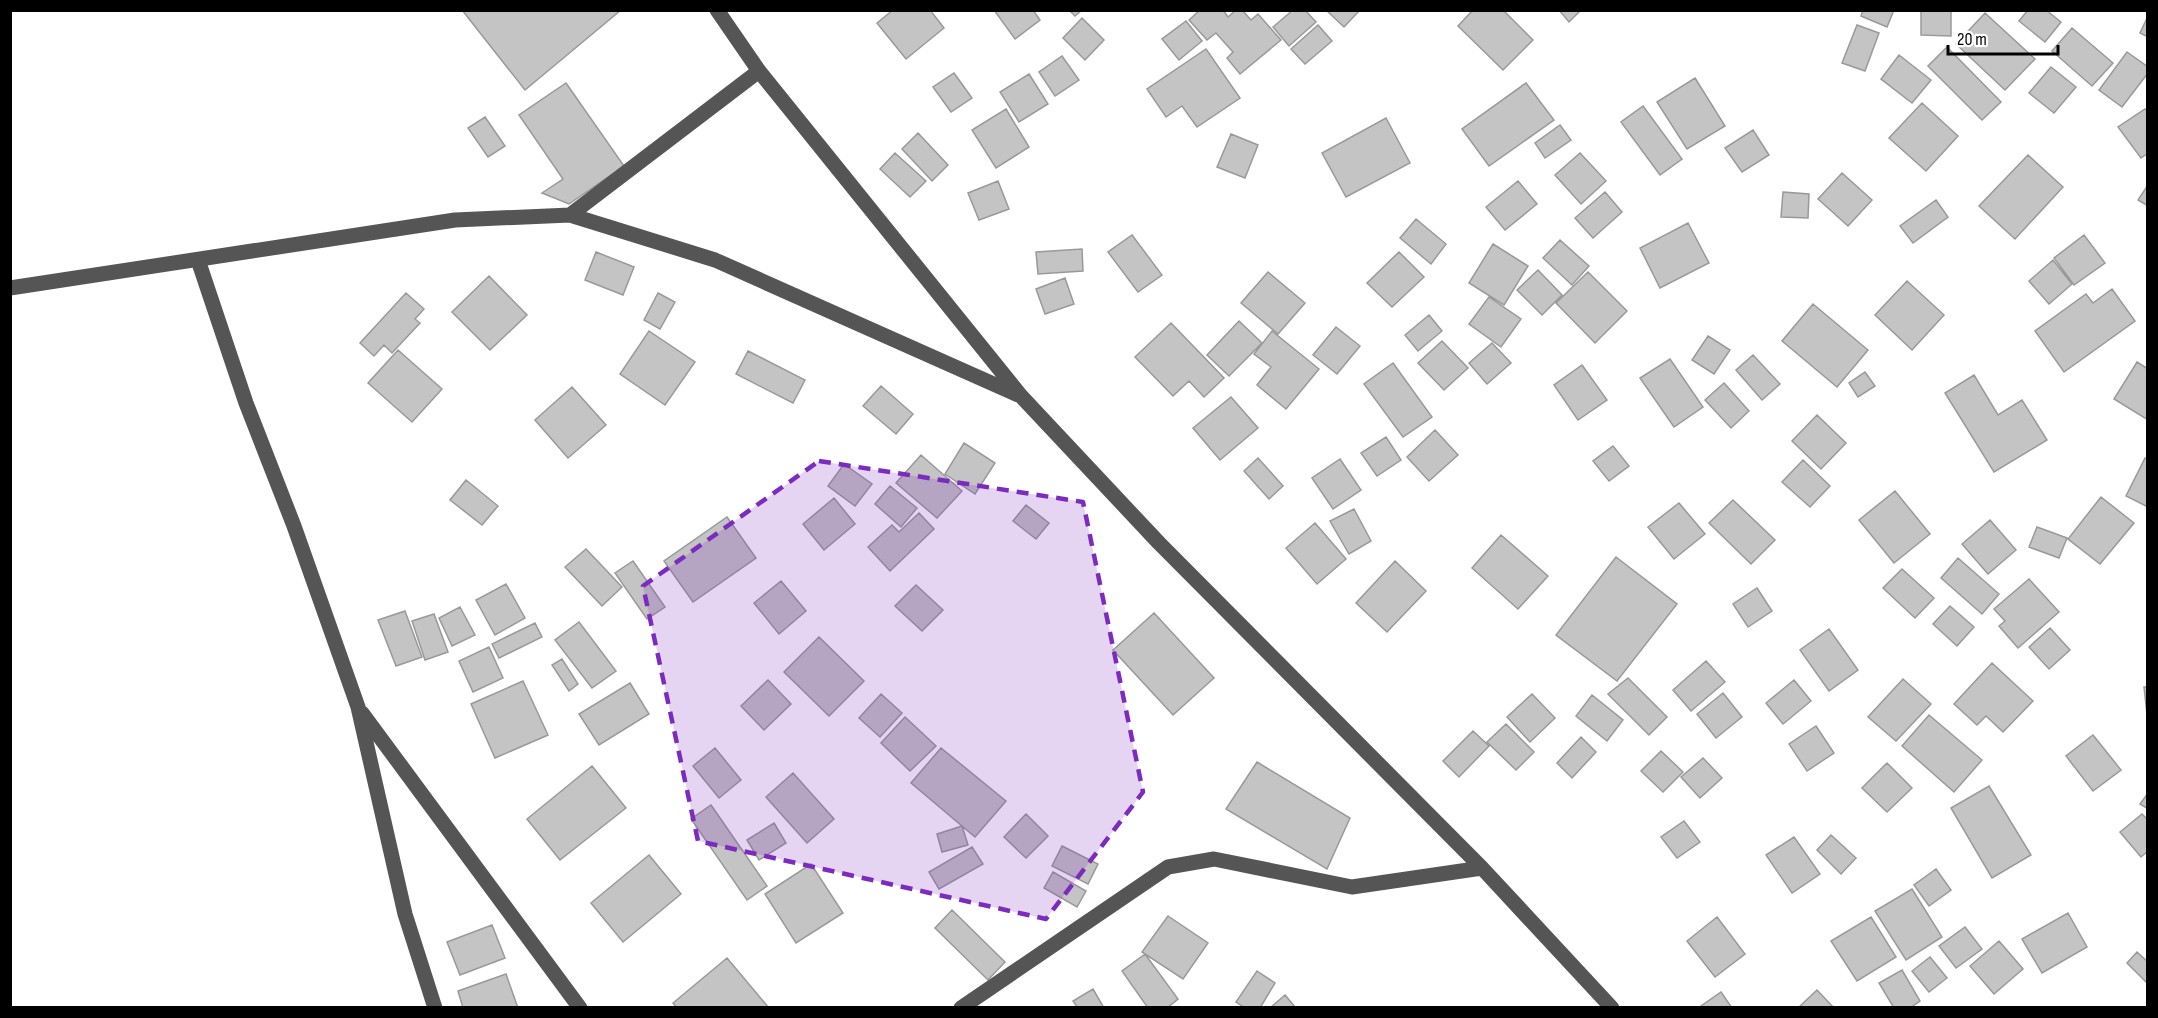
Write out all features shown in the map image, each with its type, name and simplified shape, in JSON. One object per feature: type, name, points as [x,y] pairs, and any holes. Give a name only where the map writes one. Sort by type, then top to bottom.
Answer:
[{"type":"street","points":[[717,10],[759,71],[1020,396],[1159,543],[1482,868],[1612,1008]]},
{"type":"street","points":[[570,215],[759,71]]},
{"type":"street","points":[[10,288],[455,220],[570,215],[715,260],[1020,396]]},
{"type":"street","points":[[198,260],[246,403],[294,526],[358,708],[405,914],[435,1008]]},
{"type":"street","points":[[358,708],[580,1008]]},
{"type":"street","points":[[961,1008],[1168,867],[1214,859],[1352,887],[1482,868]]},
{"type":"highlighted area","points":[[819,461],[1083,502],[1143,792],[1046,919],[698,841],[643,586]]},
{"type":"building","points":[[462,10],[621,10],[525,90]]},
{"type":"building","points":[[893,10],[930,10],[944,28],[906,59],[877,23]]},
{"type":"building","points":[[994,10],[1033,10],[1040,20],[1015,39]]},
{"type":"building","points":[[1069,10],[1082,10],[1075,16]]},
{"type":"building","points":[[1200,10],[1223,10],[1228,17],[1236,10],[1242,10],[1251,20],[1258,14],[1281,40],[1240,74],[1227,58],[1233,52],[1216,33],[1207,40],[1189,20]]},
{"type":"building","points":[[1293,10],[1305,10],[1316,22],[1289,46],[1273,27]]},
{"type":"building","points":[[1326,10],[1360,10],[1344,27]]},
{"type":"building","points":[[1473,10],[1503,10],[1533,40],[1503,70],[1458,26]]},
{"type":"building","points":[[1559,10],[1581,10],[1569,22]]},
{"type":"building","points":[[1863,10],[1894,10],[1887,27],[1861,16]]},
{"type":"building","points":[[1921,10],[1951,10],[1951,36],[1921,35]]},
{"type":"building","points":[[2028,10],[2046,10],[2061,22],[2045,42],[2019,21]]},
{"type":"building","points":[[1985,13],[2035,59],[2005,90],[1956,44]]},
{"type":"building","points":[[2148,16],[2148,37],[2140,33]]},
{"type":"building","points":[[1082,18],[1104,40],[1085,60],[1063,38]]},
{"type":"building","points":[[1186,21],[1202,41],[1179,60],[1162,39]]},
{"type":"building","points":[[1318,25],[1332,41],[1305,64],[1291,49]]},
{"type":"building","points":[[1857,25],[1879,33],[1865,71],[1842,63]]},
{"type":"building","points":[[2072,28],[2113,63],[2092,86],[2052,51]]},
{"type":"building","points":[[1947,47],[2001,102],[1982,120],[1928,66]]},
{"type":"building","points":[[1206,49],[1240,98],[1197,127],[1182,106],[1166,117],[1147,89]]},
{"type":"building","points":[[2127,52],[2148,67],[2148,73],[2122,107],[2099,90]]},
{"type":"building","points":[[1899,55],[1931,80],[1912,103],[1881,79]]},
{"type":"building","points":[[1062,56],[1079,80],[1055,96],[1039,72]]},
{"type":"building","points":[[2051,67],[2076,87],[2054,113],[2029,93]]},
{"type":"building","points":[[954,73],[972,98],[951,112],[933,87]]},
{"type":"building","points":[[1029,74],[1048,104],[1019,122],[1000,92]]},
{"type":"building","points":[[1695,78],[1725,126],[1687,149],[1657,102]]},
{"type":"building","points":[[566,83],[624,166],[569,204],[542,193],[563,179],[519,115]]},
{"type":"building","points":[[1526,83],[1554,120],[1489,166],[1462,129]]},
{"type":"building","points":[[1922,103],[1958,136],[1926,171],[1889,138]]},
{"type":"building","points":[[1643,106],[1682,159],[1660,175],[1621,122]]},
{"type":"building","points":[[1006,109],[1029,147],[996,168],[972,130]]},
{"type":"building","points":[[2145,109],[2148,112],[2148,153],[2141,158],[2118,127]]},
{"type":"building","points":[[485,117],[505,146],[488,157],[468,128]]},
{"type":"building","points":[[1386,118],[1410,163],[1346,197],[1322,153]]},
{"type":"building","points":[[1560,125],[1571,140],[1545,158],[1535,143]]},
{"type":"building","points":[[1753,130],[1769,155],[1742,172],[1725,148]]},
{"type":"building","points":[[918,133],[948,165],[932,181],[902,149]]},
{"type":"building","points":[[1231,134],[1258,145],[1245,178],[1217,167]]},
{"type":"building","points":[[895,153],[926,181],[910,197],[880,169]]},
{"type":"building","points":[[1580,153],[1606,181],[1581,204],[1555,175]]},
{"type":"building","points":[[2028,155],[2063,187],[2015,239],[1979,206]]},
{"type":"building","points":[[1842,173],[1872,200],[1848,226],[1818,199]]},
{"type":"building","points":[[998,181],[1009,209],[979,220],[968,193]]},
{"type":"building","points":[[1518,181],[1537,204],[1505,230],[1486,207]]},
{"type":"building","points":[[2148,185],[2148,206],[2138,200]]},
{"type":"building","points":[[1605,192],[1622,212],[1593,238],[1575,218]]},
{"type":"building","points":[[1783,192],[1809,194],[1808,218],[1781,217]]},
{"type":"building","points":[[1936,200],[1948,217],[1913,243],[1900,226]]},
{"type":"building","points":[[1416,219],[1446,244],[1431,264],[1400,238]]},
{"type":"building","points":[[1688,223],[1709,263],[1660,288],[1640,248]]},
{"type":"building","points":[[1132,235],[1162,275],[1138,292],[1108,252]]},
{"type":"building","points":[[2084,235],[2105,263],[2074,285],[2054,258]]},
{"type":"building","points":[[1560,240],[1589,266],[1572,285],[1543,258]]},
{"type":"building","points":[[1493,244],[1528,266],[1504,305],[1469,283]]},
{"type":"building","points":[[1082,249],[1083,271],[1038,274],[1036,252]]},
{"type":"building","points":[[596,252],[634,267],[623,295],[585,280]]},
{"type":"building","points":[[1399,252],[1424,277],[1392,307],[1367,283]]},
{"type":"building","points":[[2053,260],[2072,284],[2049,304],[2029,281]]},
{"type":"building","points":[[1538,270],[1562,295],[1542,315],[1517,290]]},
{"type":"building","points":[[1268,272],[1305,303],[1278,334],[1241,303]]},
{"type":"building","points":[[1588,272],[1627,311],[1595,343],[1556,303]]},
{"type":"building","points":[[489,276],[527,315],[490,350],[452,312]]},
{"type":"building","points":[[1065,278],[1074,304],[1045,314],[1036,289]]},
{"type":"building","points":[[1907,281],[1944,315],[1912,350],[1875,315]]},
{"type":"building","points":[[2112,289],[2135,321],[2064,372],[2035,331],[2086,294],[2093,303]]},
{"type":"building","points":[[406,293],[424,309],[415,319],[420,323],[392,353],[384,345],[374,356],[360,343]]},
{"type":"building","points":[[658,293],[675,302],[660,329],[644,320]]},
{"type":"building","points":[[1489,297],[1521,319],[1501,347],[1469,324]]},
{"type":"building","points":[[1813,304],[1868,350],[1837,387],[1782,341]]},
{"type":"building","points":[[1429,315],[1442,331],[1418,351],[1405,335]]},
{"type":"building","points":[[1239,321],[1262,343],[1229,376],[1207,355]]},
{"type":"building","points":[[1171,323],[1224,378],[1204,397],[1189,381],[1173,396],[1135,357]]},
{"type":"building","points":[[1336,327],[1360,346],[1337,374],[1313,355]]},
{"type":"building","points":[[649,331],[695,362],[665,405],[620,374]]},
{"type":"building","points":[[1272,331],[1319,369],[1286,409],[1257,385],[1271,367],[1254,354]]},
{"type":"building","points":[[1708,336],[1730,350],[1714,374],[1692,360]]},
{"type":"building","points":[[1442,341],[1468,368],[1444,390],[1418,363]]},
{"type":"building","points":[[1492,343],[1511,363],[1487,384],[1469,363]]},
{"type":"building","points":[[398,350],[442,389],[412,422],[368,383]]},
{"type":"building","points":[[748,351],[805,380],[793,403],[736,374]]},
{"type":"building","points":[[1753,355],[1780,384],[1762,400],[1736,370]]},
{"type":"building","points":[[1670,359],[1703,407],[1674,427],[1640,378]]},
{"type":"building","points":[[2137,362],[2148,369],[2148,420],[2114,399]]},
{"type":"building","points":[[1393,363],[1432,417],[1403,437],[1364,384]]},
{"type":"building","points":[[1582,365],[1607,400],[1578,420],[1554,385]]},
{"type":"building","points":[[1865,372],[1875,386],[1858,397],[1849,383]]},
{"type":"building","points":[[1974,375],[1998,415],[2022,400],[2047,440],[1994,472],[1945,393]]},
{"type":"building","points":[[1724,383],[1749,411],[1731,428],[1705,400]]},
{"type":"building","points":[[881,386],[913,414],[896,434],[863,406]]},
{"type":"building","points":[[572,387],[606,425],[568,458],[535,420]]},
{"type":"building","points":[[1231,397],[1258,428],[1220,460],[1193,428]]},
{"type":"building","points":[[1817,415],[1846,443],[1821,469],[1792,441]]},
{"type":"building","points":[[1435,430],[1458,455],[1429,481],[1407,457]]},
{"type":"building","points":[[1386,437],[1401,460],[1377,476],[1361,453]]},
{"type":"building","points":[[964,443],[995,463],[975,494],[945,474]]},
{"type":"building","points":[[1613,446],[1629,466],[1609,481],[1593,461]]},
{"type":"building","points":[[921,455],[962,491],[937,518],[896,483]]},
{"type":"building","points":[[1258,458],[1283,486],[1269,499],[1244,471]]},
{"type":"building","points":[[2145,458],[2148,460],[2148,507],[2126,496]]},
{"type":"building","points":[[1340,459],[1361,490],[1333,509],[1312,478]]},
{"type":"building","points":[[1803,460],[1830,486],[1810,507],[1782,482]]},
{"type":"building","points":[[844,464],[872,484],[855,506],[828,486]]},
{"type":"building","points":[[466,480],[498,506],[482,525],[450,500]]},
{"type":"building","points":[[890,486],[917,508],[901,527],[875,504]]},
{"type":"building","points":[[1895,491],[1930,534],[1894,563],[1859,520]]},
{"type":"building","points":[[2101,497],[2134,523],[2100,564],[2068,539]]},
{"type":"building","points":[[834,498],[855,524],[824,550],[803,524]]},
{"type":"building","points":[[1733,500],[1775,540],[1751,564],[1709,523]]},
{"type":"building","points":[[1679,503],[1705,534],[1674,559],[1648,527]]},
{"type":"building","points":[[1026,505],[1049,523],[1036,539],[1013,521]]},
{"type":"building","points":[[1354,509],[1371,541],[1349,554],[1330,521]]},
{"type":"building","points":[[919,513],[934,529],[890,571],[868,547],[892,525],[899,532]]},
{"type":"building","points":[[727,517],[756,558],[693,602],[664,561]]},
{"type":"building","points":[[1990,520],[2016,550],[1988,574],[1962,544]]},
{"type":"building","points":[[1315,523],[1346,559],[1317,584],[1286,548]]},
{"type":"building","points":[[2037,527],[2067,538],[2059,558],[2029,547]]},
{"type":"building","points":[[1501,535],[1548,576],[1518,609],[1472,568]]},
{"type":"building","points":[[586,549],[622,587],[602,606],[565,567]]},
{"type":"building","points":[[1616,557],[1677,604],[1617,681],[1556,635]]},
{"type":"building","points":[[1958,558],[1999,594],[1982,614],[1941,578]]},
{"type":"building","points":[[633,561],[665,607],[647,619],[615,573]]},
{"type":"building","points":[[1395,561],[1426,591],[1387,632],[1356,603]]},
{"type":"building","points":[[1902,569],[1934,598],[1915,618],[1883,588]]},
{"type":"building","points":[[2029,579],[2059,612],[2018,648],[1999,626],[2005,621],[1994,609]]},
{"type":"building","points":[[781,581],[806,611],[779,634],[754,603]]},
{"type":"building","points":[[506,584],[525,618],[495,635],[476,600]]},
{"type":"building","points":[[916,585],[943,610],[922,631],[895,606]]},
{"type":"building","points":[[1757,588],[1772,611],[1748,627],[1733,604]]},
{"type":"building","points":[[1950,606],[1974,627],[1957,646],[1933,624]]},
{"type":"building","points":[[460,607],[475,635],[452,646],[439,618]]},
{"type":"building","points":[[405,611],[422,657],[396,666],[378,620]]},
{"type":"building","points":[[1154,613],[1214,678],[1173,715],[1113,650]]},
{"type":"building","points":[[434,614],[448,652],[425,660],[412,621]]},
{"type":"building","points":[[579,622],[616,671],[592,688],[555,640]]},
{"type":"building","points":[[535,623],[542,637],[499,658],[492,644]]},
{"type":"building","points":[[2050,628],[2070,650],[2049,669],[2029,647]]},
{"type":"building","points":[[1829,629],[1858,670],[1829,691],[1800,650]]},
{"type":"building","points":[[819,637],[864,681],[829,716],[784,672]]},
{"type":"building","points":[[489,647],[503,678],[473,692],[459,661]]},
{"type":"building","points":[[562,659],[578,684],[569,691],[552,665]]},
{"type":"building","points":[[1706,661],[1725,682],[1691,711],[1673,690]]},
{"type":"building","points":[[1992,663],[2033,701],[2003,732],[1986,716],[1977,725],[1954,704]]},
{"type":"building","points":[[1628,678],[1667,717],[1649,735],[1608,694]]},
{"type":"building","points":[[1903,679],[1931,704],[1896,741],[1868,717]]},
{"type":"building","points":[[768,680],[791,704],[764,730],[741,706]]},
{"type":"building","points":[[1794,680],[1811,701],[1783,724],[1766,703]]},
{"type":"building","points":[[523,681],[548,735],[495,758],[471,704]]},
{"type":"building","points":[[630,683],[649,714],[599,745],[579,714]]},
{"type":"building","points":[[2144,687],[2148,687],[2148,724]]},
{"type":"building","points":[[1723,693],[1742,717],[1716,738],[1697,714]]},
{"type":"building","points":[[881,694],[902,713],[880,737],[859,718]]},
{"type":"building","points":[[1532,694],[1555,718],[1530,742],[1507,717]]},
{"type":"building","points":[[1592,695],[1623,720],[1607,741],[1576,716]]},
{"type":"building","points":[[1929,715],[1982,760],[1954,792],[1902,746]]},
{"type":"building","points":[[905,717],[936,746],[910,771],[881,743]]},
{"type":"building","points":[[1506,724],[1534,752],[1516,770],[1487,742]]},
{"type":"building","points":[[1816,726],[1834,753],[1807,771],[1789,744]]},
{"type":"building","points":[[1473,731],[1489,746],[1459,777],[1443,761]]},
{"type":"building","points":[[2093,735],[2121,770],[2093,791],[2066,756]]},
{"type":"building","points":[[1581,737],[1596,752],[1572,778],[1557,763]]},
{"type":"building","points":[[715,748],[741,780],[719,798],[693,766]]},
{"type":"building","points":[[941,748],[1006,801],[975,837],[911,783]]},
{"type":"building","points":[[1661,751],[1683,772],[1663,792],[1641,771]]},
{"type":"building","points":[[1703,758],[1722,778],[1700,798],[1681,777]]},
{"type":"building","points":[[1257,762],[1350,818],[1327,869],[1226,809]]},
{"type":"building","points":[[1887,763],[1912,788],[1887,812],[1862,788]]},
{"type":"building","points":[[592,766],[626,808],[560,860],[527,819]]},
{"type":"building","points":[[793,773],[834,819],[807,843],[766,797]]},
{"type":"building","points":[[1989,786],[2031,855],[1992,878],[1951,808]]},
{"type":"building","points":[[2148,793],[2148,809],[2140,804]]},
{"type":"building","points":[[711,805],[767,886],[747,900],[691,819]]},
{"type":"building","points":[[1026,814],[1048,836],[1026,858],[1004,837]]},
{"type":"building","points":[[2142,814],[2148,820],[2148,851],[2141,857],[2120,832]]},
{"type":"building","points":[[1684,821],[1700,842],[1677,858],[1661,837]]},
{"type":"building","points":[[774,823],[786,843],[759,860],[747,840]]},
{"type":"building","points":[[962,826],[968,845],[942,852],[937,834]]},
{"type":"building","points":[[1831,835],[1856,858],[1841,874],[1817,850]]},
{"type":"building","points":[[1794,837],[1820,874],[1792,893],[1766,855]]},
{"type":"building","points":[[1062,846],[1098,864],[1088,884],[1052,866]]},
{"type":"building","points":[[972,847],[983,864],[939,889],[929,872]]},
{"type":"building","points":[[649,855],[681,894],[623,942],[591,903]]},
{"type":"building","points":[[811,864],[843,913],[796,943],[765,894]]},
{"type":"building","points":[[1936,869],[1951,890],[1929,906],[1914,885]]},
{"type":"building","points":[[1053,872],[1086,891],[1077,907],[1044,888]]},
{"type":"building","points":[[1912,889],[1942,937],[1906,960],[1875,911]]},
{"type":"building","points":[[952,910],[1005,962],[988,980],[935,928]]},
{"type":"building","points":[[2068,913],[2087,947],[2042,973],[2022,939]]},
{"type":"building","points":[[1168,916],[1208,943],[1183,979],[1142,952]]},
{"type":"building","points":[[1717,917],[1745,954],[1715,977],[1687,941]]},
{"type":"building","points":[[1871,917],[1896,957],[1857,981],[1831,941]]},
{"type":"building","points":[[492,925],[505,958],[460,975],[447,942]]},
{"type":"building","points":[[1965,927],[1982,949],[1956,968],[1939,946]]},
{"type":"building","points":[[1999,941],[2023,969],[1994,994],[1970,966]]},
{"type":"building","points":[[2137,952],[2148,962],[2148,984],[2127,963]]},
{"type":"building","points":[[1145,954],[1178,999],[1167,1008],[1148,1008],[1122,971]]},
{"type":"building","points":[[1930,957],[1947,978],[1929,992],[1912,971]]},
{"type":"building","points":[[727,958],[769,1008],[677,1008],[673,1003]]},
{"type":"building","points":[[1902,970],[1920,1001],[1910,1008],[1894,1008],[1879,983]]},
{"type":"building","points":[[1257,971],[1275,983],[1260,1008],[1245,1008],[1236,1002]]},
{"type":"building","points":[[506,974],[518,1008],[463,1008],[458,991]]},
{"type":"building","points":[[1093,989],[1104,1008],[1078,1008],[1073,1001]]},
{"type":"building","points":[[1817,990],[1834,1008],[1799,1007]]},
{"type":"building","points":[[1721,992],[1732,1008],[1702,1008],[1701,1006]]},
{"type":"building","points":[[1285,995],[1296,1008],[1270,1008]]}]
